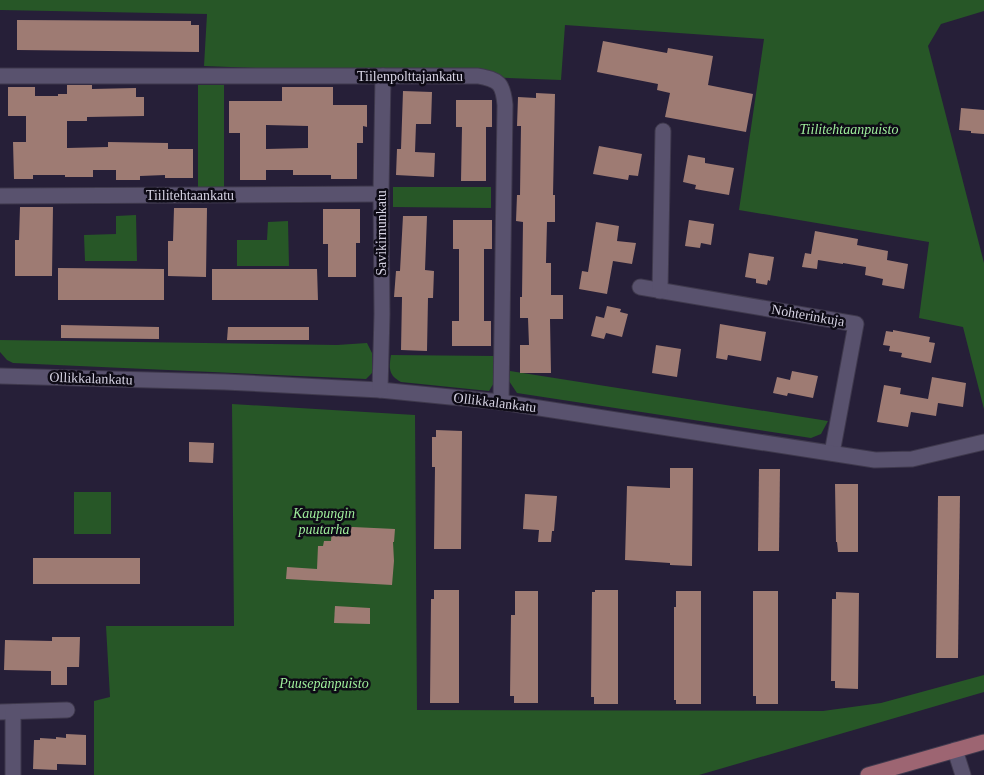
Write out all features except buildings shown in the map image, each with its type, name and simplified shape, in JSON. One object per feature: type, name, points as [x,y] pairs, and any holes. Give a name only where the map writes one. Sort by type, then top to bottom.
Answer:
[{"type":"main road","points":[[868,775],[984,742]]},
{"type":"street","name":"Tiilenpolttajankatu","points":[[0,76],[478,76],[491,79],[500,85],[505,105],[501,402]]},
{"type":"street","name":"Savikirnunkatu","points":[[380,390],[383,76]]},
{"type":"street","points":[[660,290],[663,131]]},
{"type":"street","name":"Tiilitehtaankatu","points":[[0,196],[381,194]]},
{"type":"street","name":"Nohterinkuja","points":[[640,287],[856,324],[832,453]]},
{"type":"street","name":"Ollikkalankatu","points":[[0,376],[225,382],[380,390],[501,402],[875,460],[912,459],[984,442]]},
{"type":"street","points":[[13,775],[6,712],[67,710]]},
{"type":"street","points":[[955,750],[963,775]]},
{"type":"green space","name":"Tiilitehtaanpuisto","points":[[0,0],[984,0],[984,11],[941,24],[928,46],[984,263],[984,409],[963,327],[919,318],[929,242],[739,210],[764,39],[565,25],[561,80],[204,66],[207,14],[0,10]]},
{"type":"green space","points":[[198,85],[224,85],[224,187],[198,187]]},
{"type":"green space","points":[[393,187],[491,187],[491,208],[393,207]]},
{"type":"green space","points":[[136,215],[137,261],[85,261],[84,235],[116,234],[116,216]]},
{"type":"green space","points":[[288,221],[289,266],[237,266],[237,240],[267,240],[268,222]]},
{"type":"green space","points":[[0,340],[337,345],[367,343],[372,353],[372,373],[366,379],[13,363],[7,360],[0,352]]},
{"type":"green space","points":[[391,355],[494,356],[495,381],[489,391],[401,382],[390,371]]},
{"type":"green space","points":[[510,371],[828,421],[821,434],[811,438],[517,393],[509,381]]},
{"type":"green space","name":"Puusepänpuisto","points":[[232,404],[415,415],[417,710],[823,711],[881,703],[984,675],[984,692],[699,775],[94,775],[94,701],[110,697],[106,626],[234,626]]},
{"type":"green space","points":[[74,492],[111,492],[111,534],[74,534]]},
{"type":"park label","name":"Kaupungin puutarha","points":[[324,522]]}]
